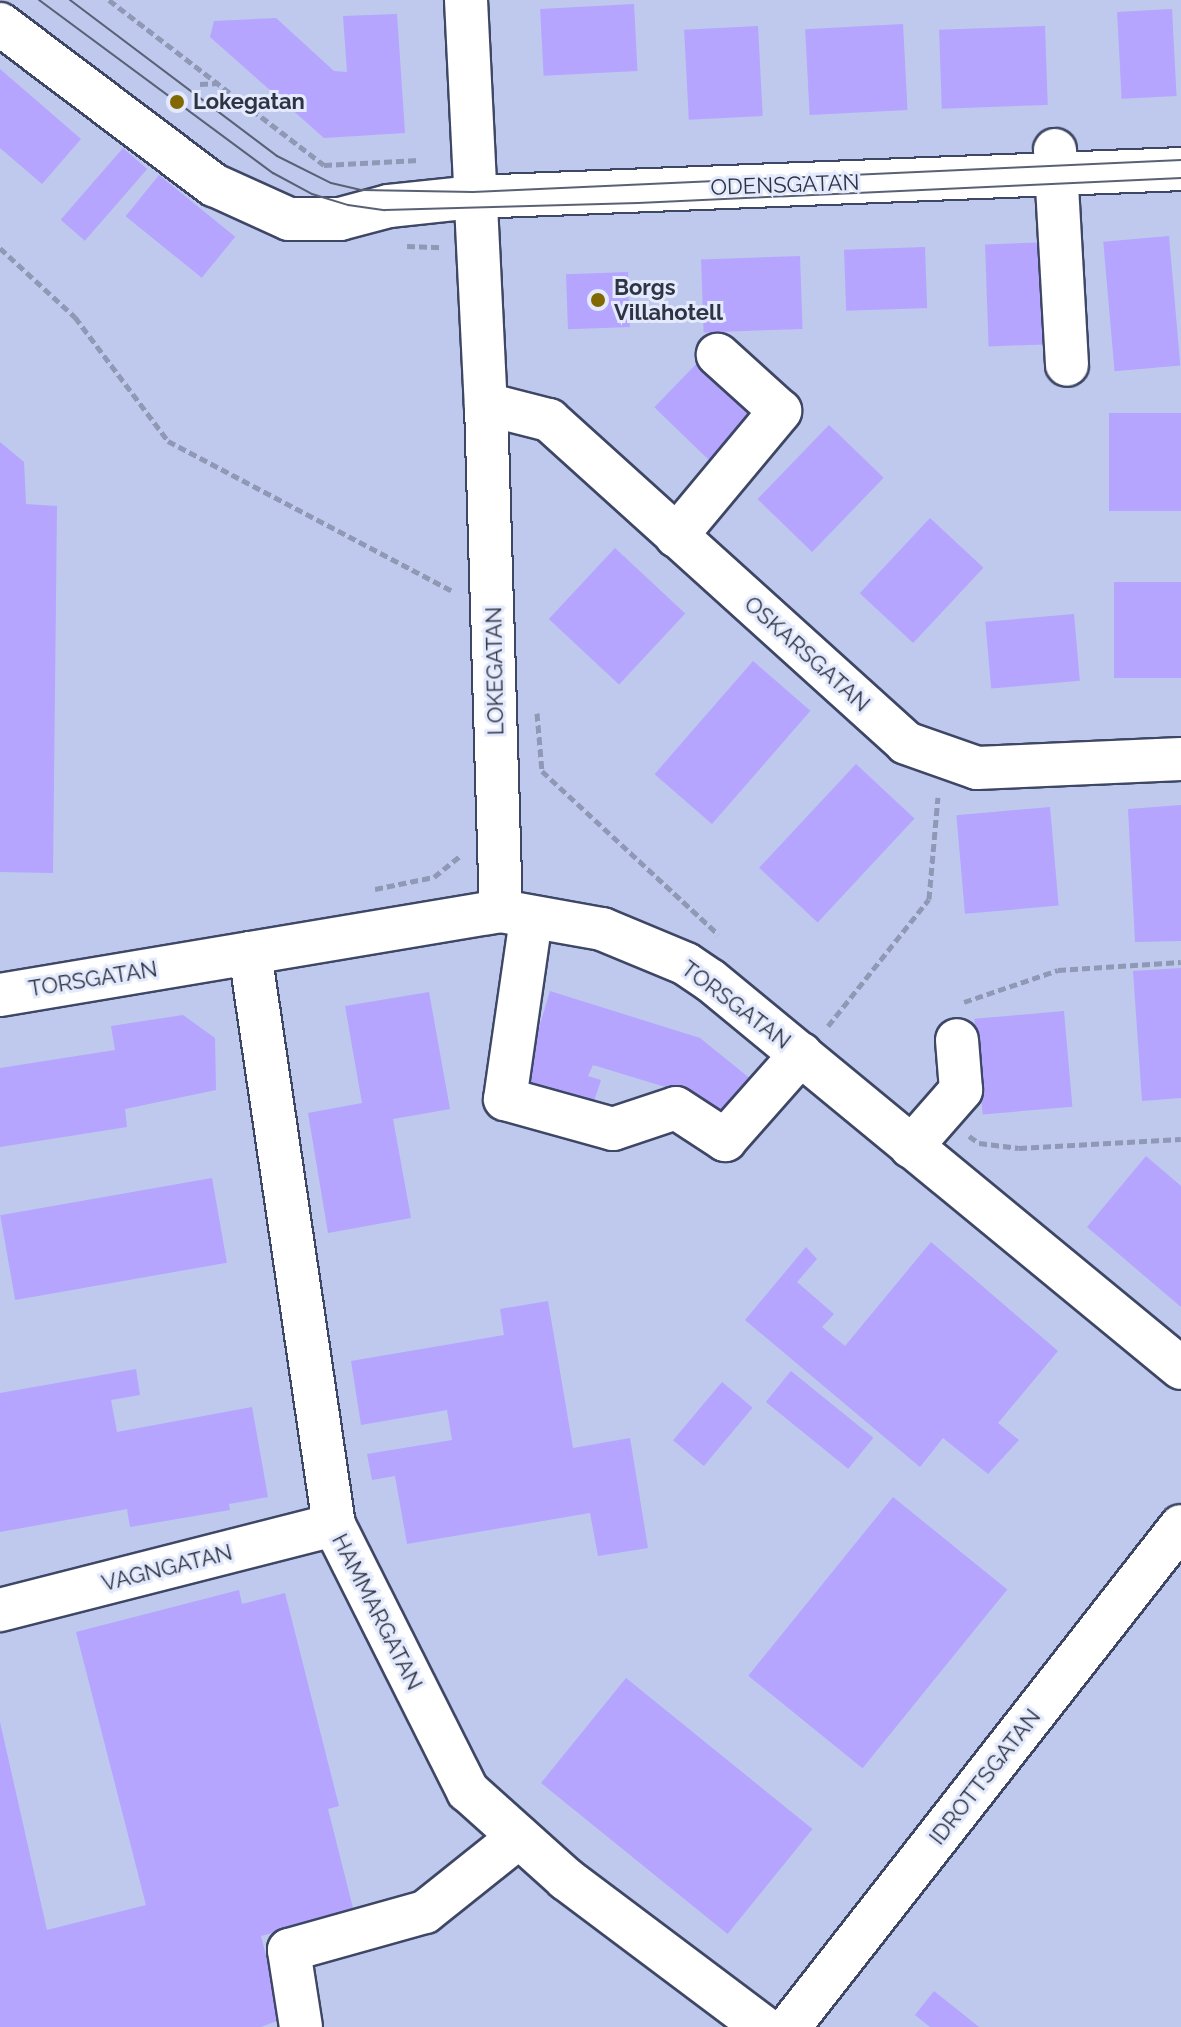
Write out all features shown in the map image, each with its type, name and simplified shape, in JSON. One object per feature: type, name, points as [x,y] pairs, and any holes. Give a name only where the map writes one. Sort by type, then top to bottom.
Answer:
[{"type":"street","name":"LOKEGATAN","points":[[466,0],[472,176],[486,404],[468,597],[516,915],[505,1099],[613,1129],[676,1108],[725,1140],[815,1032]]},
{"type":"street","points":[[0,24],[157,141],[263,181],[389,206],[472,176],[1056,162],[1181,169]]},
{"type":"street","points":[[1056,162],[1181,145]]},
{"type":"street","points":[[1056,162],[1067,365]]},
{"type":"street","points":[[676,536],[780,411],[718,355]]},
{"type":"street","name":"OSKARSGATAN","points":[[486,404],[549,420],[906,743],[977,768],[1181,759]]},
{"type":"street","name":"TORSGATAN","points":[[0,995],[250,953],[516,915],[602,929],[686,964],[815,1032],[911,1147],[1181,1368]]},
{"type":"street","name":"HAMMARGATAN","points":[[250,953],[334,1525],[468,1791],[566,1879],[763,2027]]},
{"type":"street","points":[[911,1147],[943,1117],[961,1090],[957,1040]]},
{"type":"street","name":"VAGNGATAN","points":[[0,1610],[334,1525]]},
{"type":"street","name":"IDROTTSGATAN","points":[[789,2027],[1181,1526]]},
{"type":"street","points":[[301,2027],[289,1950],[425,1912],[519,1837]]},
{"type":"path","points":[[109,0],[324,165],[472,176]]},
{"type":"path","points":[[200,84],[220,83]]},
{"type":"path","points":[[396,246],[444,247],[447,257]]},
{"type":"path","points":[[0,248],[75,317],[168,441],[468,597]]},
{"type":"path","points":[[455,576],[468,597]]},
{"type":"path","points":[[537,710],[542,771],[720,936]]},
{"type":"path","points":[[815,1032],[929,899],[939,756]]},
{"type":"path","points":[[362,892],[434,877],[461,855],[466,843]]},
{"type":"path","points":[[957,1040],[957,1004],[1058,970],[1181,962]]},
{"type":"path","points":[[815,1032],[839,1035]]},
{"type":"path","points":[[943,1117],[979,1143],[1019,1148],[1181,1139]]},
{"type":"building","points":[[634,4],[638,71],[544,76],[540,9]]},
{"type":"building","points":[[1172,9],[1177,96],[1122,99],[1117,12]]},
{"type":"building","points":[[397,14],[405,133],[324,138],[210,37],[214,21],[276,18],[334,71],[347,72],[343,16]]},
{"type":"building","points":[[903,24],[908,110],[810,115],[805,29]]},
{"type":"building","points":[[758,26],[763,116],[689,120],[684,30]]},
{"type":"building","points":[[1045,26],[1048,105],[942,109],[939,30]]},
{"type":"building","points":[[0,69],[81,139],[42,184],[0,148]]},
{"type":"building","points":[[123,148],[147,169],[85,241],[61,220]]},
{"type":"building","points":[[159,175],[235,237],[202,278],[126,216]]},
{"type":"building","points":[[1169,236],[1180,366],[1115,371],[1103,242]]},
{"type":"building","points":[[1055,242],[1059,344],[989,346],[985,244]]},
{"type":"building","points":[[925,247],[927,308],[846,311],[844,250]]},
{"type":"building","points":[[800,256],[803,329],[704,332],[701,259]]},
{"type":"building","name":"Borgs Villahotell","points":[[628,272],[630,327],[568,329],[566,274]]},
{"type":"building","points":[[703,357],[763,415],[715,466],[654,407]]},
{"type":"building","points":[[1109,413],[1181,413],[1181,511],[1109,511]]},
{"type":"building","points":[[829,425],[884,478],[812,552],[757,499]]},
{"type":"building","points":[[0,442],[24,462],[26,504],[57,506],[53,873],[0,872]]},
{"type":"building","points":[[930,518],[983,568],[913,643],[860,593]]},
{"type":"building","points":[[615,548],[685,613],[619,684],[549,619]]},
{"type":"building","points":[[1114,582],[1181,582],[1181,678],[1114,678]]},
{"type":"building","points":[[1074,614],[1080,681],[991,689],[985,622]]},
{"type":"building","points":[[753,661],[810,711],[712,824],[655,774]]},
{"type":"building","points":[[856,764],[915,819],[818,922],[759,868]]},
{"type":"building","points":[[1181,805],[1181,941],[1135,942],[1128,809]]},
{"type":"building","points":[[1050,807],[1059,906],[965,914],[956,815]]},
{"type":"building","points":[[1181,968],[1181,1098],[1142,1101],[1133,971]]},
{"type":"building","points":[[550,991],[700,1038],[757,1084],[724,1125],[685,1093],[593,1065],[588,1076],[601,1080],[591,1110],[521,1088]]},
{"type":"building","points":[[429,992],[450,1109],[393,1119],[411,1218],[328,1233],[308,1113],[362,1103],[345,1006]]},
{"type":"building","points":[[1064,1011],[1072,1107],[983,1114],[974,1019]]},
{"type":"building","points":[[183,1015],[215,1038],[216,1090],[125,1109],[127,1127],[0,1147],[0,1068],[115,1050],[111,1026]]},
{"type":"building","points":[[1146,1156],[1181,1186],[1181,1307],[1087,1227]]},
{"type":"building","points":[[212,1178],[227,1263],[15,1300],[0,1215]]},
{"type":"building","points":[[931,1242],[1058,1351],[998,1423],[1019,1440],[988,1474],[943,1438],[920,1467],[745,1320],[806,1247],[817,1259],[797,1282],[834,1314],[822,1327],[845,1346]]},
{"type":"building","points":[[548,1301],[573,1448],[630,1438],[648,1548],[598,1556],[590,1513],[407,1544],[395,1476],[372,1480],[367,1454],[452,1440],[447,1410],[361,1425],[351,1361],[504,1335],[500,1309]]},
{"type":"building","points":[[136,1369],[140,1395],[111,1400],[117,1432],[252,1407],[268,1497],[229,1504],[230,1510],[130,1527],[127,1509],[0,1532],[0,1393]]},
{"type":"building","points":[[791,1371],[873,1438],[848,1469],[766,1402]]},
{"type":"building","points":[[722,1382],[753,1408],[704,1466],[673,1440]]},
{"type":"building","points":[[893,1497],[1007,1590],[862,1768],[748,1676]]},
{"type":"building","points":[[239,1590],[242,1604],[285,1593],[339,1806],[328,1809],[354,1912],[261,1936],[282,2019],[261,2027],[0,2027],[0,1722],[47,1930],[146,1905],[76,1632]]},
{"type":"building","points":[[626,1678],[813,1829],[728,1934],[541,1783]]},
{"type":"building","points":[[934,1991],[979,2027],[930,2027],[915,2015]]},
{"type":"tram line","points":[[39,0],[273,173],[312,194],[348,205],[385,210],[638,203],[1181,178]]},
{"type":"tram line","points":[[70,0],[277,156],[331,183],[362,190],[473,192],[1181,160]]},
{"type":"place","name":"Lokegatan","points":[[177,102]]},
{"type":"place","name":"Borgs Villahotell","points":[[598,300]]}]
